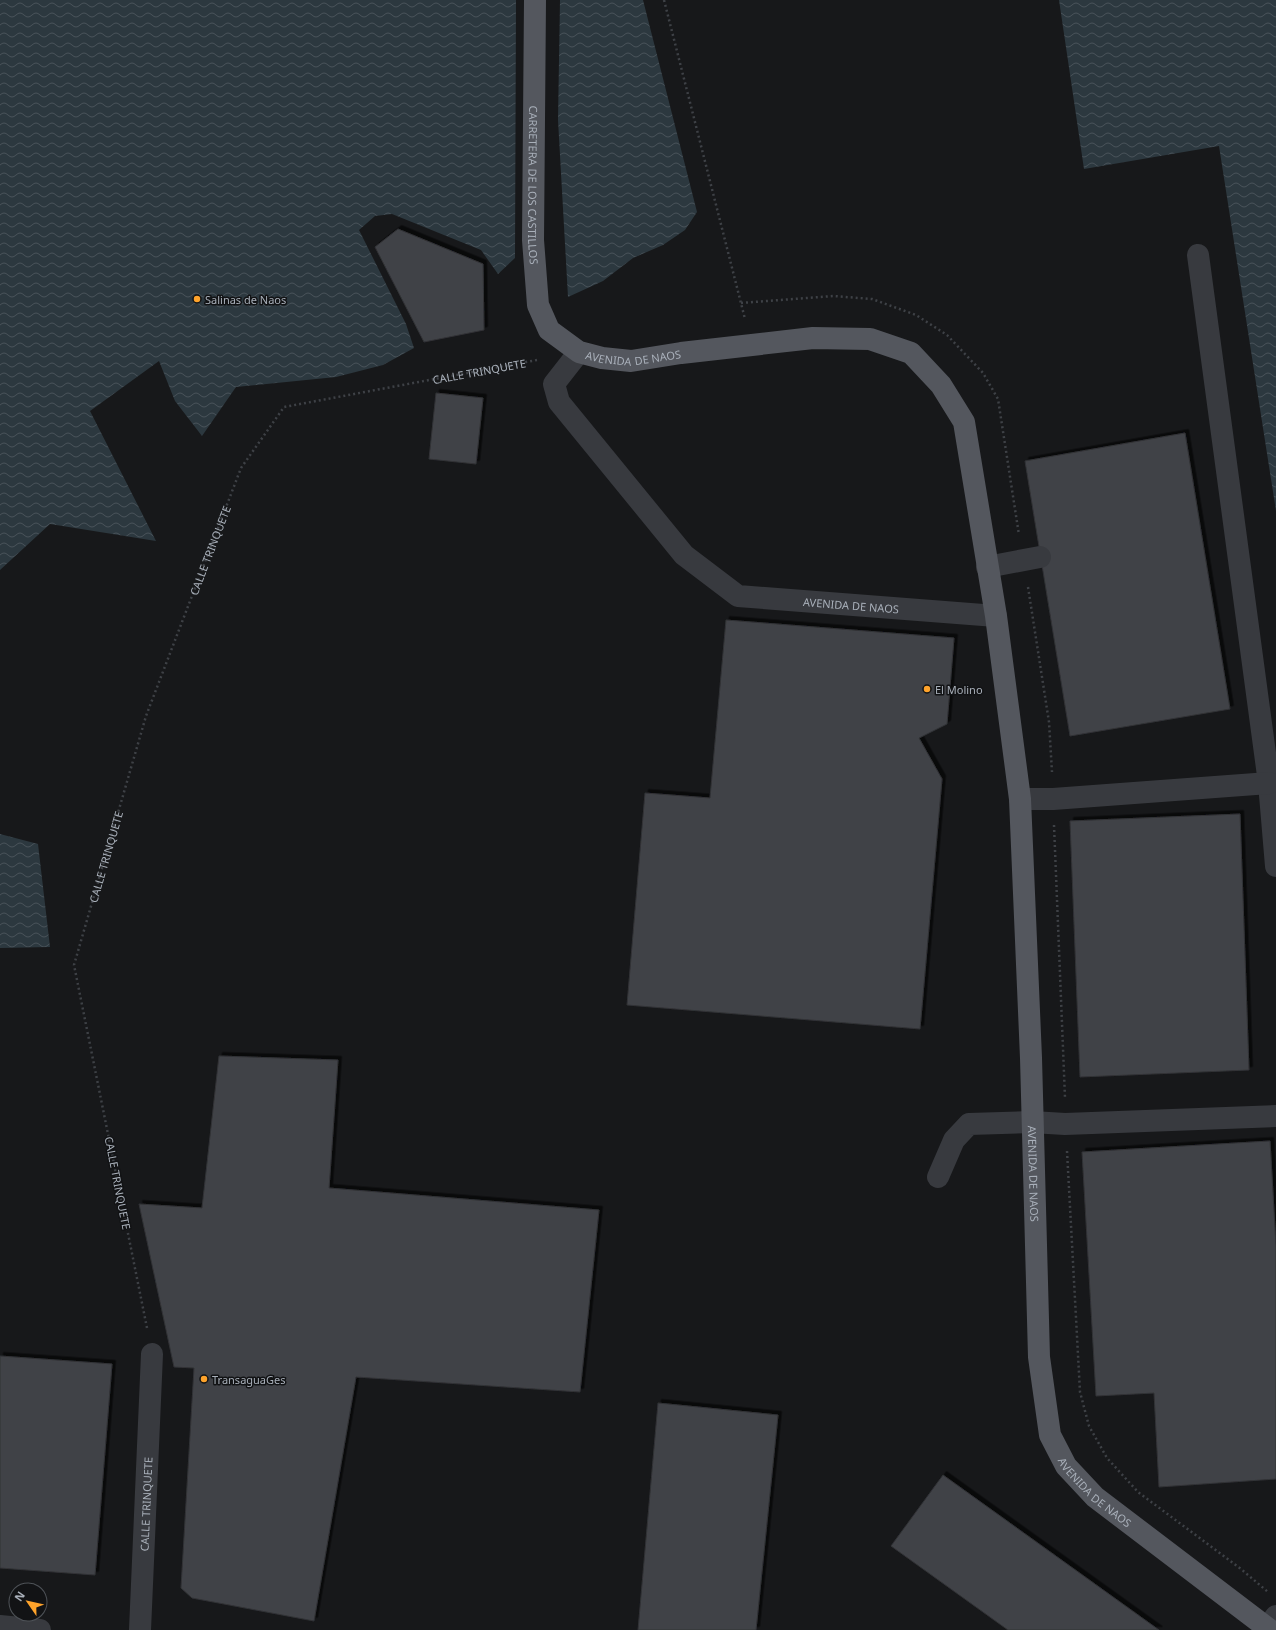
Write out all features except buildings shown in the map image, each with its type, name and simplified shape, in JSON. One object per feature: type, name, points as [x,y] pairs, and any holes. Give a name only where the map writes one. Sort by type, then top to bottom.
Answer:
[{"type":"main road","name":"CARRETERA DE LOS CASTILLOS","points":[[535,0],[534,240],[538,305],[549,330],[579,352]]},
{"type":"main road","name":"AVENIDA DE NAOS","points":[[579,352],[602,358],[631,361],[681,353],[813,338],[870,339],[911,353],[941,385],[964,422],[996,616],[1020,800],[1031,1058],[1039,1357],[1050,1435],[1066,1466],[1095,1497],[1270,1626]]},
{"type":"street","points":[[1198,255],[1269,783],[1276,866]]},
{"type":"street","name":"AVENIDA DE NAOS","points":[[579,352],[554,384],[559,402],[684,555],[738,596],[996,616]]},
{"type":"street","points":[[987,567],[1040,556]]},
{"type":"street","points":[[1020,800],[1053,799],[1269,783]]},
{"type":"street","points":[[938,1177],[954,1140],[969,1124],[1032,1122],[1073,1124],[1276,1116]]},
{"type":"street","name":"CALLE TRINQUETE","points":[[140,1630],[152,1354]]},
{"type":"street","points":[[0,1626],[40,1630]]},
{"type":"path","points":[[664,0],[751,345]]},
{"type":"path","name":"CALLE TRINQUETE","points":[[152,1354],[74,965],[146,716],[241,468],[284,407],[579,352]]},
{"type":"water","name":"Salinas de Naos","points":[[0,0],[516,0],[515,258],[498,274],[481,250],[392,214],[375,216],[359,230],[406,324],[414,348],[383,365],[336,377],[236,387],[202,436],[175,401],[159,361],[90,411],[156,541],[50,524],[0,570]]},
{"type":"water","points":[[560,0],[643,0],[697,212],[685,230],[663,245],[633,258],[603,281],[568,297],[558,120]]},
{"type":"water","points":[[1059,0],[1276,0],[1276,511],[1219,146],[1084,169]]},
{"type":"water","points":[[0,834],[38,844],[50,947],[0,948]]},
{"type":"place","name":"Salinas de Naos","points":[[197,299]]},
{"type":"place","name":"El Molino","points":[[927,689]]},
{"type":"place","name":"TransaguaGes","points":[[204,1379]]}]
